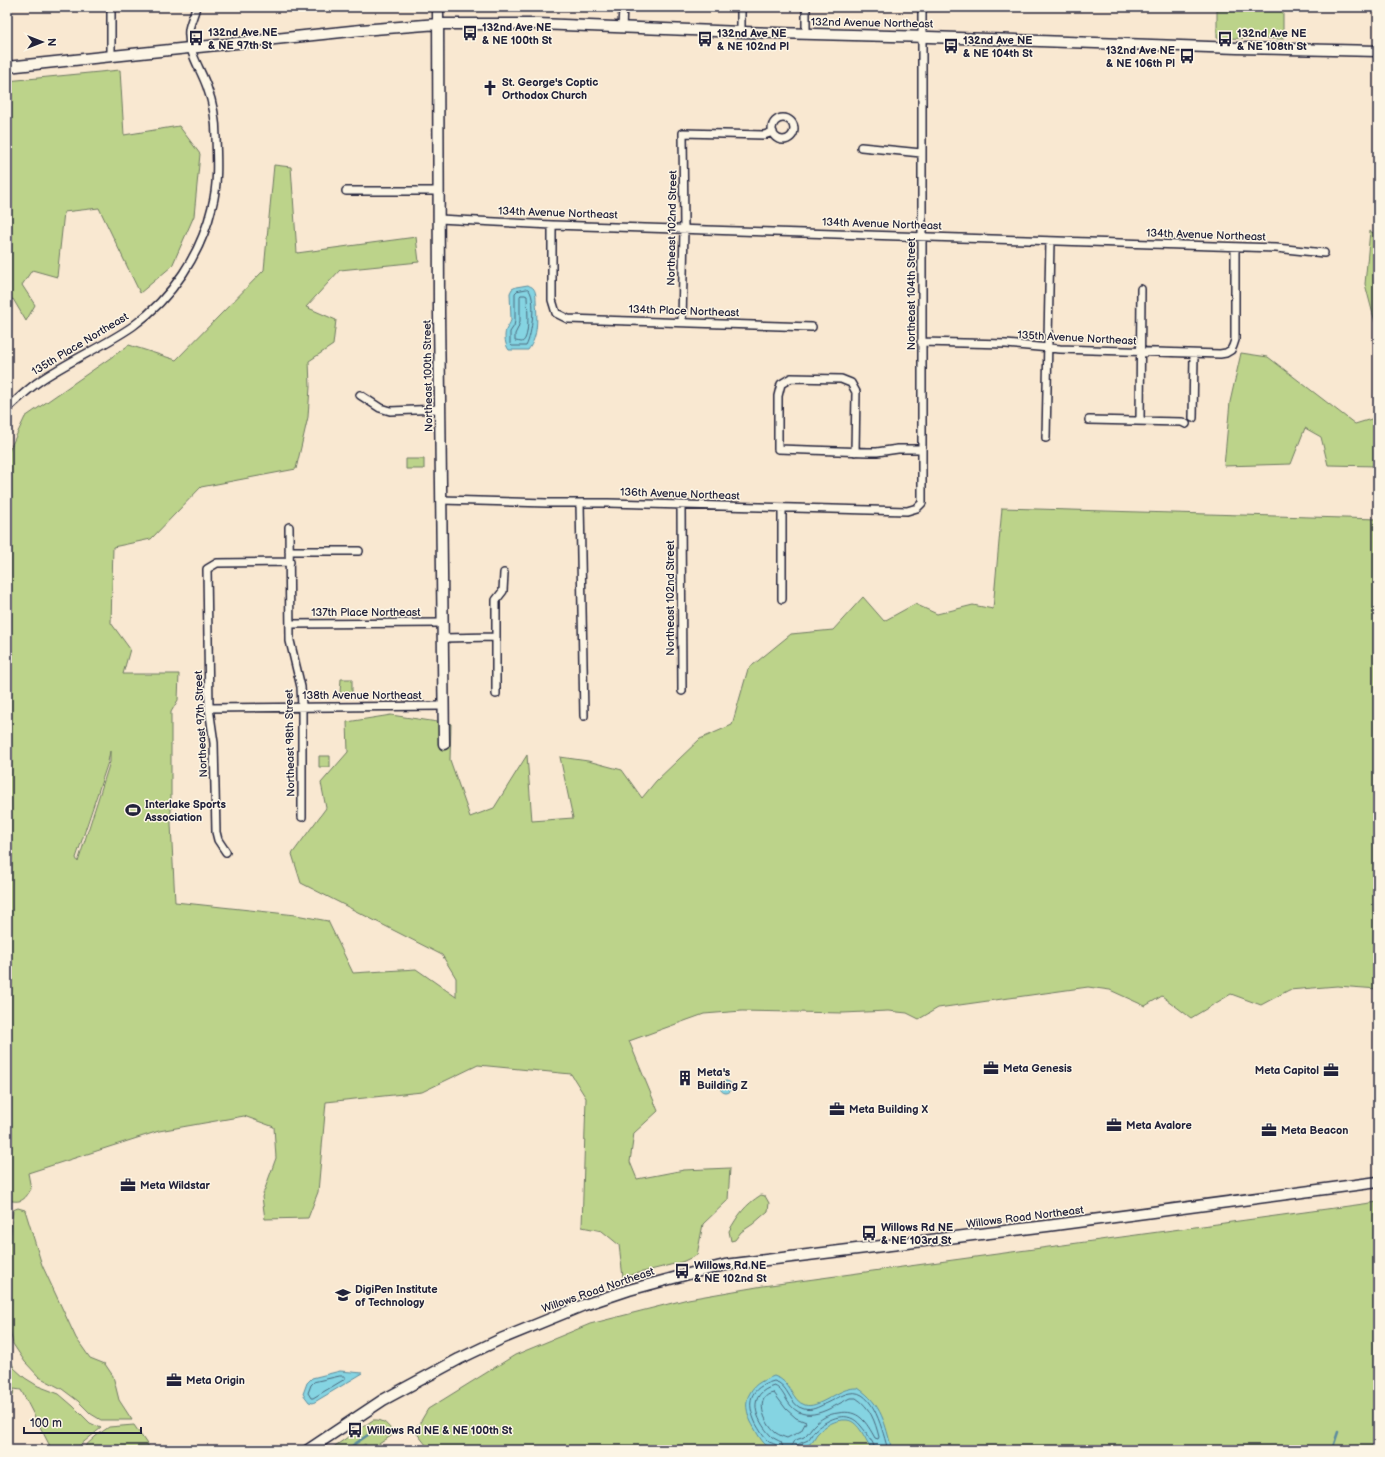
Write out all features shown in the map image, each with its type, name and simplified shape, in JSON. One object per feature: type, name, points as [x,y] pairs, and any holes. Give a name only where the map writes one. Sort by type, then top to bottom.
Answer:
[{"type":"street","points":[[111,7],[111,56]]},
{"type":"street","points":[[190,47],[189,30],[196,7]]},
{"type":"street","name":"Northeast 100th Street","points":[[438,7],[440,409],[444,744]]},
{"type":"street","points":[[622,28],[623,7]]},
{"type":"street","points":[[741,7],[741,32]]},
{"type":"street","points":[[806,7],[806,34]]},
{"type":"street","name":"Northeast 104th Street","points":[[917,508],[922,503],[922,7]]},
{"type":"street","name":"132nd Avenue Northeast","points":[[7,67],[368,29],[438,24],[538,24],[1237,48],[1378,51]]},
{"type":"street","name":"135th Place Northeast","points":[[7,409],[28,389],[132,326],[147,314],[165,298],[181,277],[194,254],[205,229],[212,207],[216,184],[217,158],[216,133],[212,106],[207,87],[190,47]]},
{"type":"street","name":"Northeast 102nd Street","points":[[682,322],[684,133],[764,135],[773,132]]},
{"type":"street","points":[[861,147],[921,153]]},
{"type":"street","points":[[346,191],[439,191]]},
{"type":"street","name":"134th Avenue Northeast","points":[[439,219],[552,225],[1276,248],[1324,253]]},
{"type":"street","name":"134th Place Northeast","points":[[552,225],[552,300],[556,313],[561,317],[568,319],[812,326]]},
{"type":"street","points":[[1046,438],[1050,241]]},
{"type":"street","name":"135th Avenue Northeast","points":[[921,342],[1006,344],[1048,348],[1194,354],[1226,353],[1231,350],[1235,340],[1236,247]]},
{"type":"street","points":[[1140,421],[1141,289]]},
{"type":"street","points":[[1192,418],[1194,354]]},
{"type":"street","points":[[855,452],[856,392],[851,383],[841,379],[791,378],[781,384],[778,396],[778,449],[855,452],[877,452],[898,449],[922,449]]},
{"type":"street","points":[[360,395],[380,408],[390,411],[440,409]]},
{"type":"street","points":[[1089,420],[1182,422],[1186,424]]},
{"type":"street","name":"136th Avenue Northeast","points":[[441,500],[580,502],[681,506],[907,511],[917,508]]},
{"type":"street","points":[[580,502],[584,716]]},
{"type":"street","name":"Northeast 102nd Street","points":[[681,506],[682,691]]},
{"type":"street","points":[[782,508],[782,599]]},
{"type":"street","name":"Northeast 98th Street","points":[[289,527],[290,641],[301,687],[302,707],[302,817]]},
{"type":"street","points":[[290,551],[359,551]]},
{"type":"street","name":"Northeast 97th Street","points":[[226,852],[218,840],[216,832],[214,742],[208,708],[208,569],[217,563],[290,562]]},
{"type":"street","points":[[496,694],[496,600],[503,591],[504,573]]},
{"type":"street","name":"137th Place Northeast","points":[[290,624],[443,623]]},
{"type":"street","points":[[443,638],[495,638]]},
{"type":"street","name":"138th Avenue Northeast","points":[[208,708],[444,706]]},
{"type":"street","name":"Willows Road Northeast","points":[[308,1450],[383,1400],[459,1359],[501,1339],[584,1305],[629,1290],[696,1272],[725,1265],[1047,1226],[1378,1182]]},
{"type":"green space","points":[[1217,7],[1283,7],[1283,39],[1217,38]]},
{"type":"green space","points":[[120,70],[124,135],[179,126],[200,154],[194,216],[172,266],[140,293],[99,208],[64,212],[57,277],[32,270],[22,285],[35,305],[26,321],[13,299],[7,301],[7,81]]},
{"type":"green space","points":[[274,165],[291,167],[297,253],[416,237],[419,262],[340,270],[306,307],[336,320],[333,345],[309,361],[310,387],[308,417],[296,469],[201,487],[151,539],[113,547],[111,623],[130,649],[123,674],[179,674],[178,700],[171,712],[171,824],[175,902],[296,915],[328,921],[353,973],[416,969],[456,997],[456,978],[442,955],[301,883],[292,854],[326,808],[321,783],[348,752],[347,722],[391,715],[451,724],[450,760],[470,817],[494,808],[527,755],[532,821],[573,818],[560,757],[588,761],[622,770],[642,798],[656,781],[700,739],[732,725],[748,669],[791,634],[833,630],[863,597],[884,621],[915,604],[937,614],[973,605],[993,609],[1002,508],[1378,519],[1378,989],[1337,986],[1289,990],[1261,1005],[1231,994],[1191,1018],[1162,996],[1145,1006],[1110,990],[1088,987],[938,1008],[919,1019],[907,1013],[888,1011],[843,1013],[742,1011],[704,1014],[629,1041],[658,1111],[634,1133],[630,1162],[637,1179],[684,1170],[730,1168],[728,1200],[703,1224],[697,1255],[682,1262],[623,1277],[619,1245],[602,1231],[582,1227],[586,1098],[571,1074],[478,1065],[422,1092],[326,1102],[318,1192],[308,1218],[265,1219],[262,1197],[276,1158],[274,1127],[244,1116],[159,1131],[28,1173],[31,1189],[24,1199],[19,1201],[7,1200],[7,455],[25,417],[129,345],[176,360],[264,270]],"holes":[[[110,751],[110,762],[78,862],[76,858],[108,762]]]},
{"type":"green space","points":[[1370,231],[1378,236],[1378,326],[1375,322],[1365,284]]},
{"type":"green space","points":[[1241,353],[1268,357],[1355,424],[1378,417],[1378,466],[1328,465],[1321,437],[1305,428],[1291,464],[1224,466],[1230,402]]},
{"type":"green space","points":[[406,459],[424,459],[424,469],[406,469]]},
{"type":"green space","points":[[341,679],[352,679],[352,693],[340,693]]},
{"type":"green space","points":[[319,756],[330,756],[330,767],[319,767]]},
{"type":"green space","points":[[761,1195],[765,1196],[769,1203],[768,1211],[741,1232],[735,1240],[731,1241],[729,1231],[736,1220],[746,1207]]},
{"type":"green space","points":[[1378,1202],[1378,1450],[430,1450],[415,1431],[428,1409],[515,1355],[590,1324],[688,1299],[763,1286]]},
{"type":"green space","points":[[18,1208],[25,1210],[42,1265],[76,1338],[90,1358],[105,1364],[113,1376],[119,1400],[132,1420],[101,1420],[91,1414],[78,1401],[62,1389],[39,1377],[25,1362],[13,1344],[9,1325],[10,1239],[13,1210]]},
{"type":"green space","points":[[7,1352],[14,1368],[25,1378],[38,1386],[59,1394],[90,1423],[101,1428],[74,1450],[52,1450],[21,1390],[14,1389],[13,1396],[7,1395]]},
{"type":"green space","points":[[373,1420],[380,1420],[385,1423],[394,1434],[370,1450],[365,1444],[356,1450],[329,1450]]},
{"type":"green space","points":[[134,1425],[151,1450],[81,1450],[96,1436],[109,1427]]},
{"type":"water","points":[[528,285],[533,288],[536,296],[536,333],[532,345],[528,350],[509,350],[505,335],[511,320],[510,293],[512,289],[516,287]]},
{"type":"water","points":[[724,1081],[728,1081],[732,1087],[728,1093],[724,1093],[720,1089],[720,1085]]},
{"type":"water","points":[[340,1371],[363,1373],[313,1403],[309,1402],[303,1394],[307,1383],[312,1378]]},
{"type":"water","points":[[774,1376],[788,1386],[800,1403],[810,1406],[844,1390],[858,1388],[872,1401],[881,1415],[892,1450],[872,1450],[859,1428],[851,1421],[847,1420],[835,1422],[823,1428],[810,1444],[798,1449],[787,1451],[770,1448],[764,1443],[751,1422],[747,1411],[747,1400],[754,1387],[760,1382]]},
{"type":"waterway","points":[[346,1450],[378,1428]]},
{"type":"waterway","points":[[1332,1450],[1338,1432]]},
{"type":"place","name":"132nd Ave NE & NE 100th St","points":[[470,33]]},
{"type":"place","name":"132nd Ave NE & NE 97th St","points":[[196,38]]},
{"type":"place","name":"132nd Ave NE & NE 102nd Pl","points":[[705,39]]},
{"type":"place","name":"132nd Ave NE & NE 108th St","points":[[1225,39]]},
{"type":"place","name":"132nd Ave NE & NE 104th St","points":[[951,46]]},
{"type":"place","name":"132nd Ave NE & NE 106th Pl","points":[[1187,56]]},
{"type":"place","name":"St. George's Coptic Orthodox Church","points":[[490,88]]},
{"type":"place","name":"Interlake Sports Association","points":[[133,810]]},
{"type":"place","name":"Meta Genesis","points":[[991,1068]]},
{"type":"place","name":"Meta Capitol","points":[[1331,1070]]},
{"type":"place","name":"Meta's Building Z","points":[[685,1078]]},
{"type":"place","name":"Meta Building X","points":[[837,1109]]},
{"type":"place","name":"Meta Avalore","points":[[1114,1125]]},
{"type":"place","name":"Meta Beacon","points":[[1269,1130]]},
{"type":"place","name":"Meta Wildstar","points":[[128,1185]]},
{"type":"place","name":"Willows Rd NE & NE 103rd St","points":[[869,1233]]},
{"type":"place","name":"Willows Rd NE & NE 102nd St","points":[[682,1271]]},
{"type":"place","name":"DigiPen Institute of Technology","points":[[343,1295]]},
{"type":"place","name":"Meta Origin","points":[[174,1380]]},
{"type":"place","name":"Willows Rd NE & NE 100th St","points":[[355,1430]]}]
